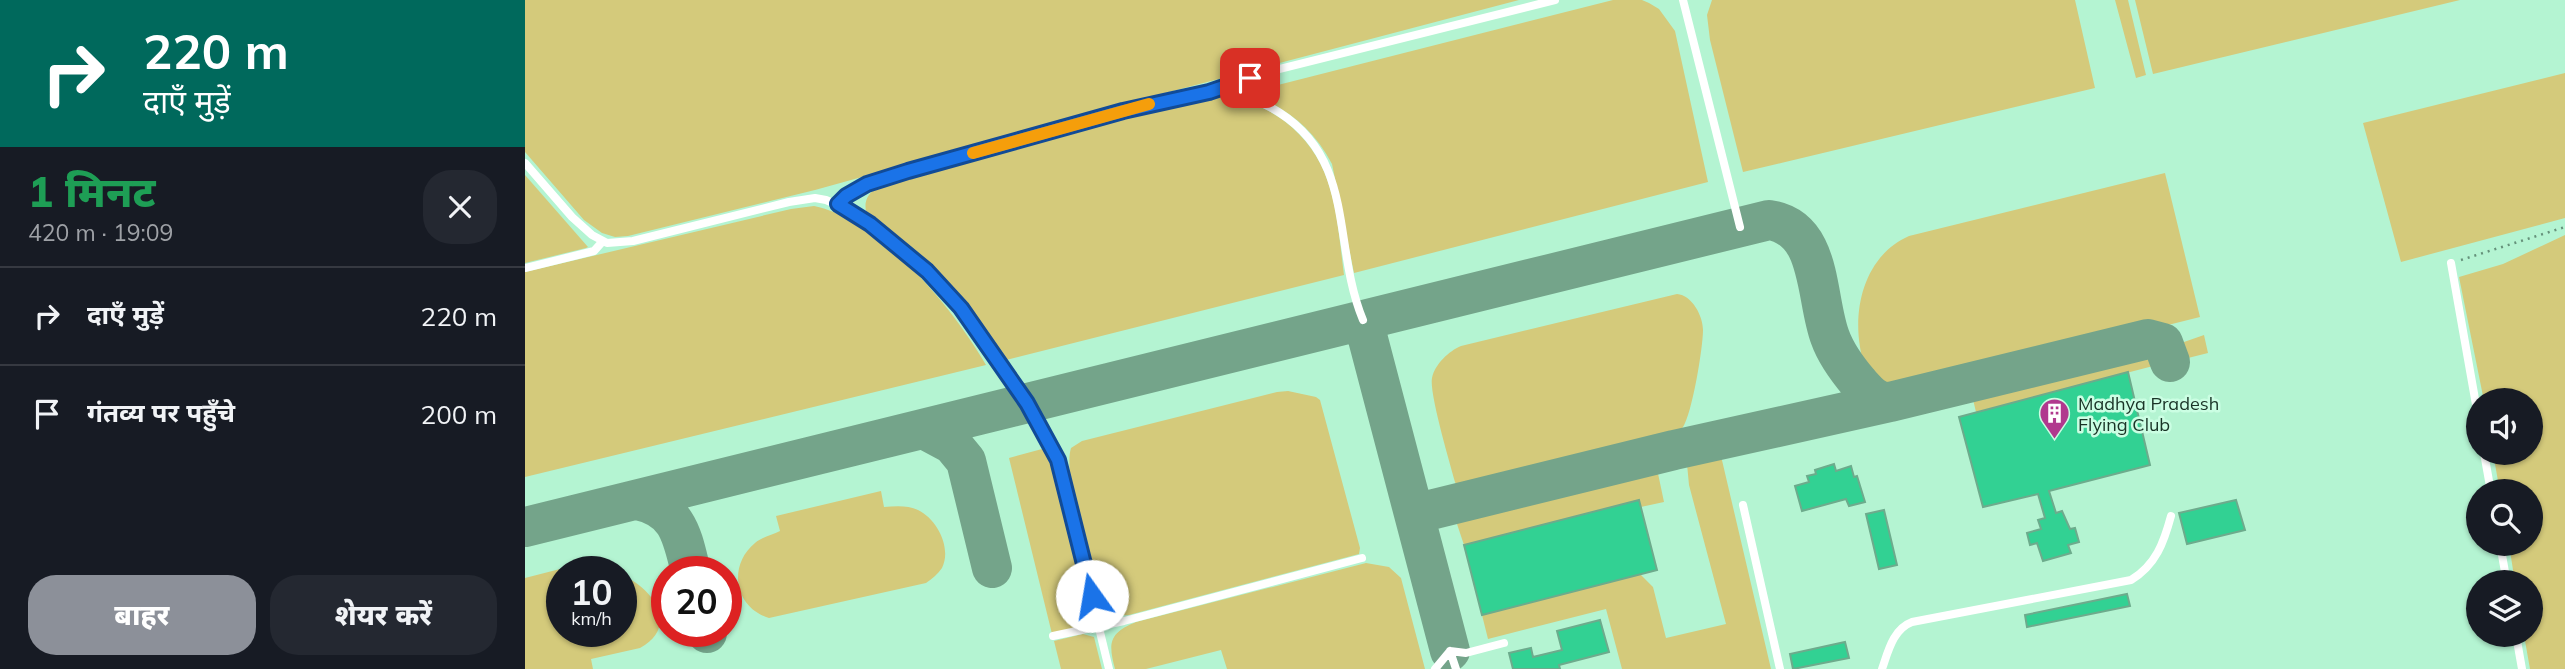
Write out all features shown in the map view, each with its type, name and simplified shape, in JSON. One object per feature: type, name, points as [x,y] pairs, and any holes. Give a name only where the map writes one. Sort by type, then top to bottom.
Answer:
[{"type":"lane","points":[[838,204],[867,184],[908,171],[1123,111],[1209,92],[1265,73],[1555,0]]},
{"type":"lane","points":[[1683,0],[1740,227]]},
{"type":"lane","points":[[1209,92],[1232,93],[1268,106],[1305,132],[1316,145],[1330,171],[1347,269],[1363,320]]},
{"type":"lane","points":[[525,163],[583,228],[603,241],[621,244],[633,242],[815,198],[838,204],[870,224],[927,271],[961,308],[1027,403],[1058,460],[1109,669]]},
{"type":"lane","points":[[525,268],[594,251],[603,241]]},
{"type":"lane","points":[[2451,263],[2473,388]]},
{"type":"lane","points":[[1743,505],[1780,669]]},
{"type":"lane","points":[[1882,669],[1895,636],[1905,624],[2131,580],[2142,573],[2158,553],[2171,516]]},
{"type":"lane","points":[[1052,636],[1124,621],[1362,558]]},
{"type":"lane","points":[[1450,651],[1466,653],[1504,643]]},
{"type":"lane","points":[[2519,647],[2522,669]]},
{"type":"lane","points":[[1435,669],[1450,651]]},
{"type":"lane","points":[[1450,651],[1456,669]]},
{"type":"path","points":[[2451,263],[2565,227]]},
{"type":"shaded area","points":[[525,0],[1519,0],[1150,97],[815,190],[615,237],[602,233],[584,220],[525,152]]},
{"type":"shaded area","points":[[1613,0],[1642,0],[1649,3],[1659,9],[1675,31],[1708,182],[1354,273],[1332,164],[1316,140],[1297,120],[1260,98],[1246,93]]},
{"type":"shaded area","points":[[1712,0],[2075,0],[2095,88],[1743,172],[1710,40],[1707,15]]},
{"type":"shaded area","points":[[2115,0],[2128,0],[2146,75],[2136,78]]},
{"type":"shaded area","points":[[2135,0],[2460,0],[2153,74]]},
{"type":"shaded area","points":[[2565,73],[2565,218],[2401,262],[2363,123]]},
{"type":"shaded area","points":[[1213,96],[1241,100],[1266,110],[1283,120],[1314,152],[1330,189],[1335,209],[1344,275],[1006,360],[946,282],[908,247],[867,215],[866,203],[870,193],[890,180],[1179,102]]},
{"type":"shaded area","points":[[2165,173],[2200,317],[1912,389],[1884,386],[1868,375],[1864,368],[1858,331],[1861,298],[1873,268],[1882,255],[1894,245],[1909,236]]},
{"type":"shaded area","points":[[525,175],[588,247],[525,263]]},
{"type":"shaded area","points":[[814,206],[865,229],[913,269],[955,318],[986,365],[525,477],[525,272],[791,209]]},
{"type":"shaded area","points":[[2565,235],[2565,669],[2530,669],[2526,647],[2543,647],[2543,570],[2513,570],[2511,556],[2543,556],[2543,479],[2498,479],[2495,465],[2543,465],[2543,388],[2481,388],[2459,277],[2503,264]]},
{"type":"shaded area","points":[[1677,294],[1687,298],[1696,307],[1703,330],[1693,395],[1686,420],[1679,432],[1652,447],[1464,491],[1458,488],[1432,386],[1434,373],[1447,355],[1461,346]]},
{"type":"shaded area","points":[[2204,335],[2208,353],[2180,360],[2178,352],[2184,342]]},
{"type":"shaded area","points":[[2137,351],[2153,353],[2157,365],[1976,412],[1971,391]]},
{"type":"shaded area","points":[[1288,391],[1320,400],[1360,548],[1359,554],[1129,615],[1108,611],[1100,600],[1074,500],[1069,461],[1071,448],[1082,441]]},
{"type":"shaded area","points":[[1042,449],[1056,471],[1089,617],[1083,626],[1052,634],[1009,458]]},
{"type":"shaded area","points":[[1721,456],[1771,669],[1622,669],[1606,609],[1488,639],[1482,615],[1640,574],[1653,587],[1666,638],[1726,624],[1689,485],[1687,464],[1698,459]]},
{"type":"shaded area","points":[[1656,464],[1664,502],[1464,545],[1457,524],[1465,513]]},
{"type":"shaded area","points":[[881,491],[884,507],[914,508],[931,520],[944,543],[945,560],[942,568],[926,583],[769,618],[757,613],[742,596],[742,561],[755,543],[780,531],[776,516]]},
{"type":"shaded area","points":[[1366,563],[1389,567],[1401,578],[1425,669],[1227,669],[1221,650],[1146,669],[1115,669],[1111,646],[1113,640],[1120,630],[1136,622]]},
{"type":"shaded area","points":[[546,573],[546,647],[637,647],[637,584],[651,597],[651,640],[640,648],[591,659],[593,669],[525,669],[525,578]]},
{"type":"shaded area","points":[[1083,634],[1094,637],[1102,669],[1061,669],[1054,641]]},
{"type":"building","name":"Madhya Pradesh Flying Club","points":[[2128,372],[2150,465],[2049,491],[2056,513],[2062,511],[2070,529],[2075,528],[2079,542],[2068,545],[2071,553],[2043,561],[2037,543],[2030,545],[2027,533],[2041,529],[2038,520],[2045,518],[2038,494],[1983,507],[1959,417]]},
{"type":"building","points":[[1834,464],[1836,471],[1851,466],[1865,502],[1849,506],[1846,499],[1802,511],[1795,486],[1809,482],[1807,476],[1816,474],[1815,470]]},
{"type":"building","points":[[1639,500],[1657,570],[1482,615],[1464,545]]},
{"type":"building","points":[[2236,500],[2245,530],[2187,544],[2179,513]]},
{"type":"building","points":[[1884,510],[1897,565],[1879,569],[1866,514]]},
{"type":"building","points":[[2127,594],[2130,606],[2027,627],[2025,615]]},
{"type":"building","points":[[1600,620],[1609,652],[1559,665],[1560,669],[1513,669],[1509,653],[1531,648],[1533,657],[1562,650],[1557,631]]},
{"type":"building","points":[[1845,642],[1849,658],[1793,669],[1790,654]]},
{"type":"taxiway","points":[[525,527],[1769,220],[1787,226],[1799,236],[1808,250],[1833,343],[1859,383],[1881,401],[1890,402],[2148,339],[2163,343],[2170,362]]},
{"type":"taxiway","points":[[1363,320],[1450,651]]},
{"type":"taxiway","points":[[1414,514],[1674,450],[1890,402]]},
{"type":"taxiway","points":[[924,429],[952,444],[966,461],[992,568]]},
{"type":"taxiway","points":[[637,500],[651,504],[670,517],[681,536],[687,556]]},
{"type":"slow traffic","points":[[973,153],[1149,104]]},
{"type":"place","name":"Madhya Pradesh Flying Club","points":[[2055,441]]},
{"type":"route","points":[[1092,596],[1058,460],[1027,403],[961,308],[927,271],[870,224],[838,204],[867,184],[908,171],[1123,111],[1209,92],[1250,78]]}]
